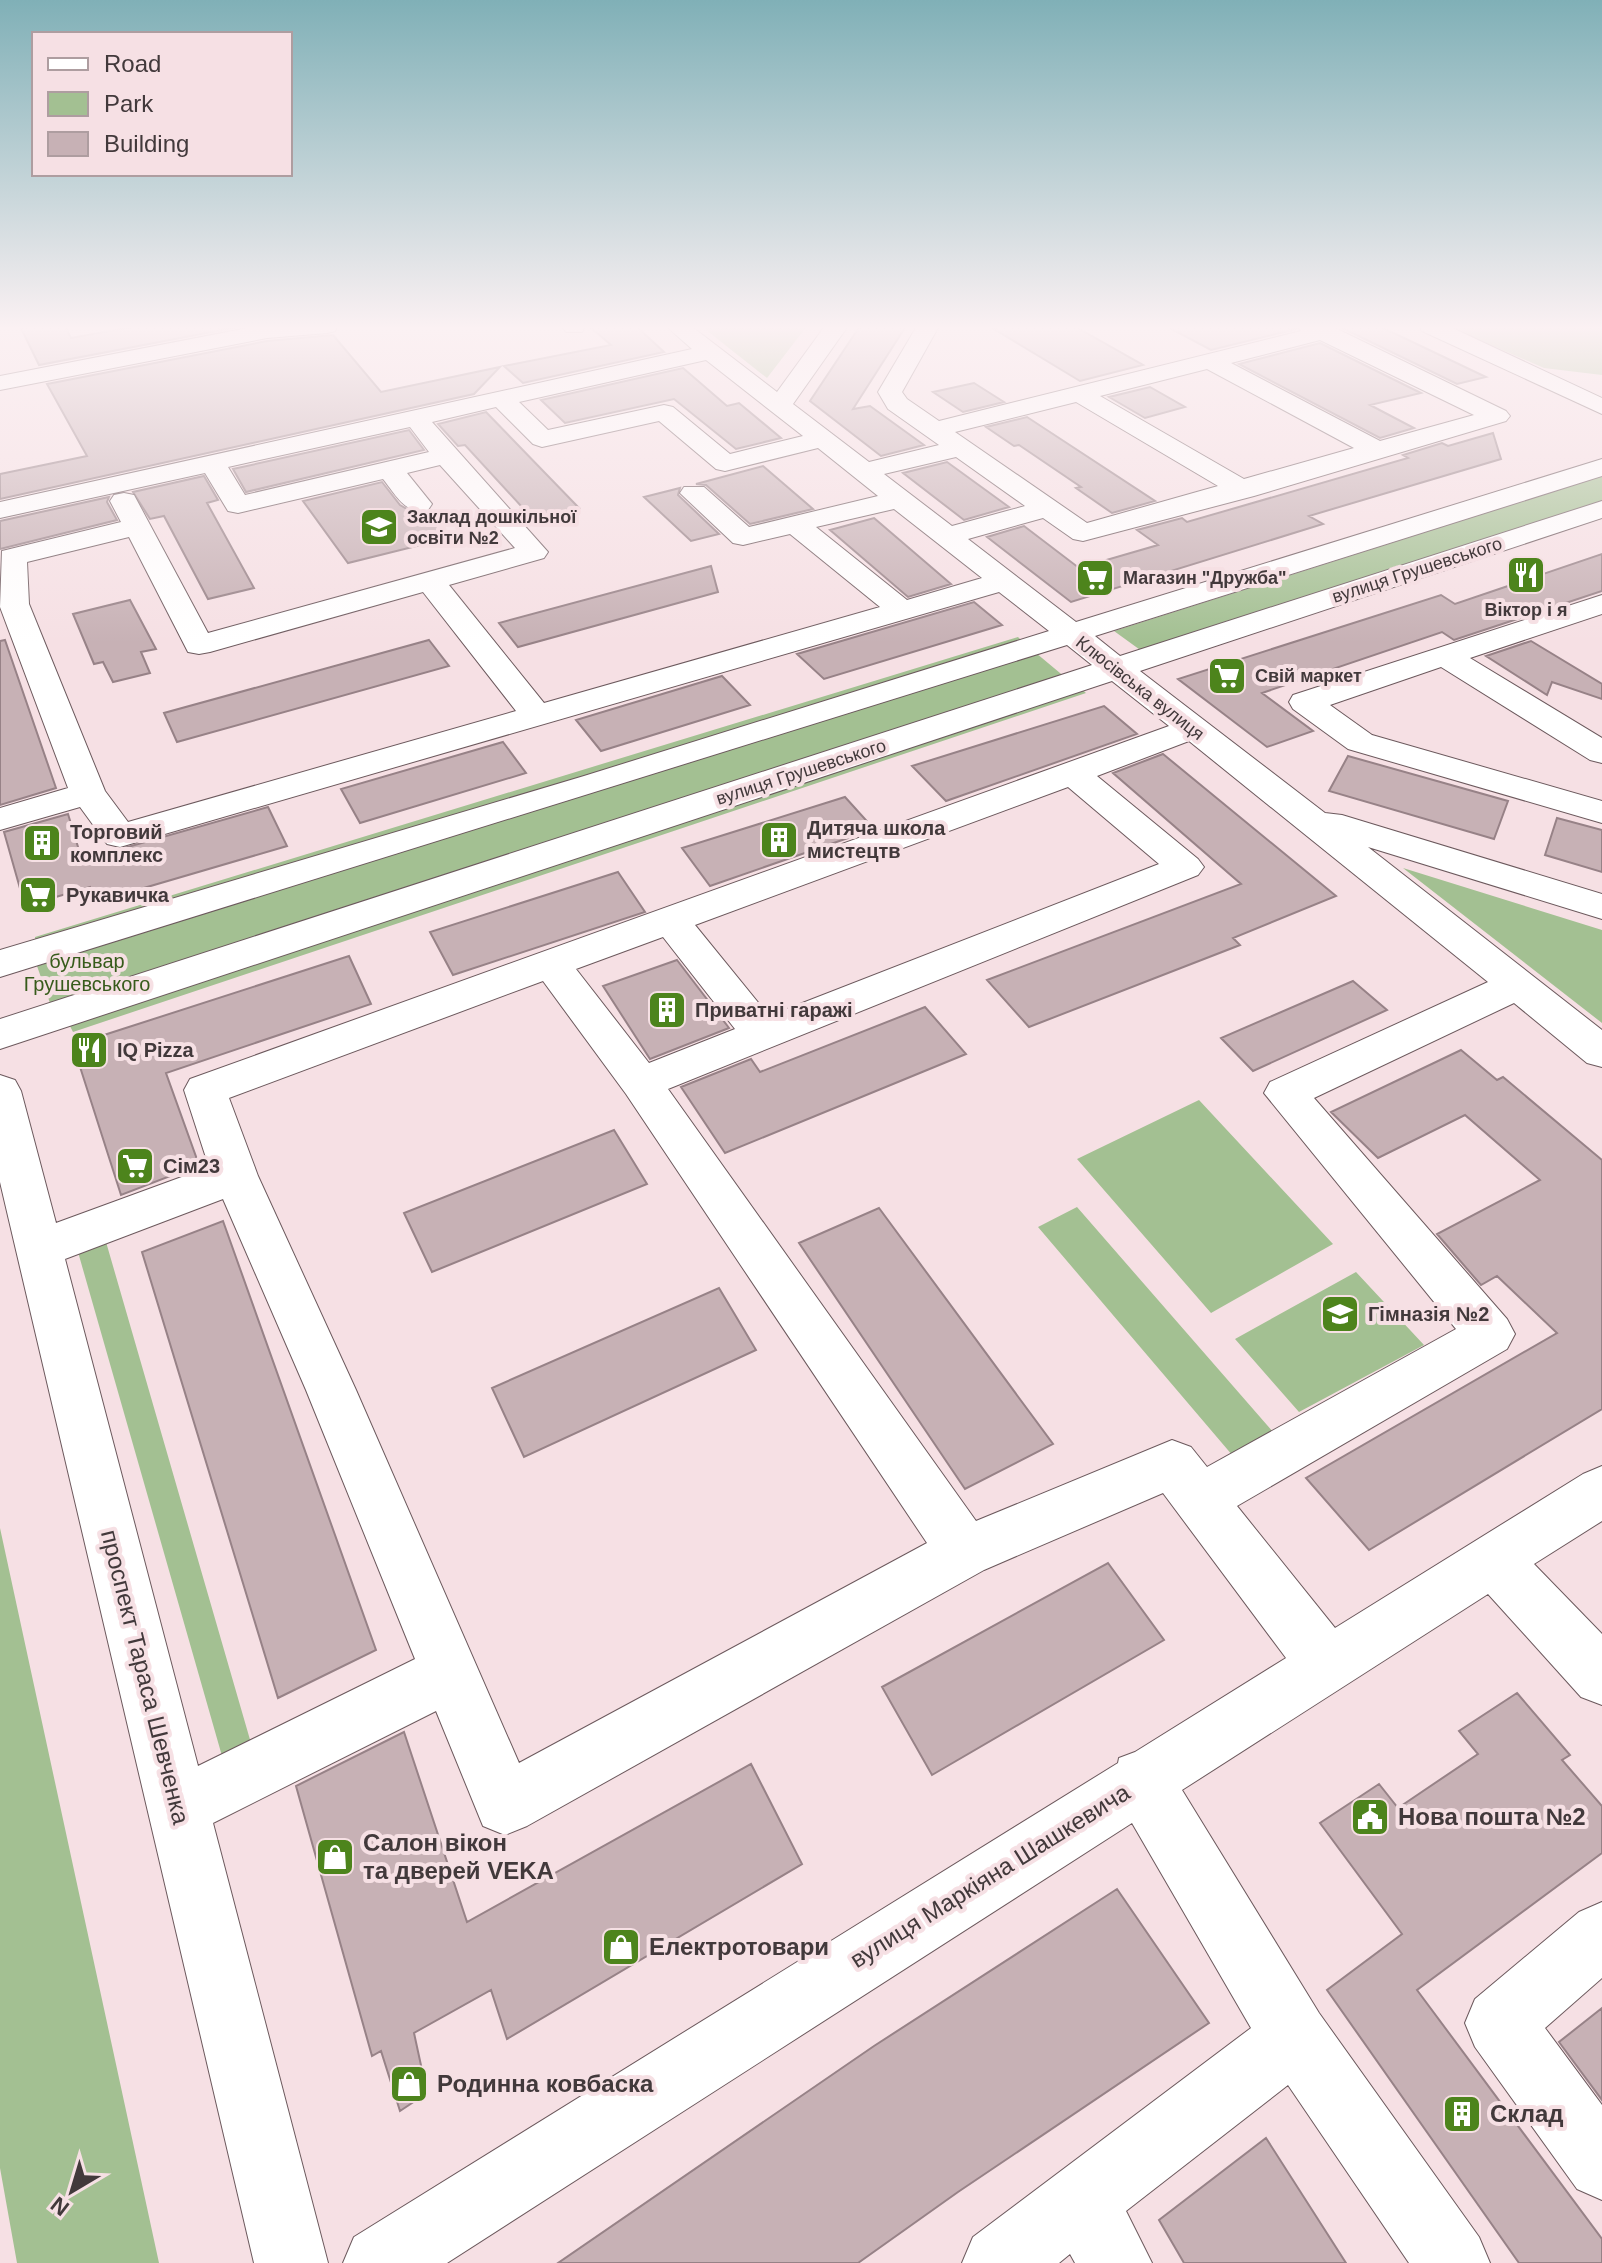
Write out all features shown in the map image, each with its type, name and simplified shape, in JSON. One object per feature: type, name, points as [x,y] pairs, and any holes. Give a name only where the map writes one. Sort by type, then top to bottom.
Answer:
[{"type":"street","points":[[0,510],[354,432]]},
{"type":"street","points":[[117,484],[199,645],[534,552],[427,432]]},
{"type":"street","points":[[535,432],[542,439],[575,432]]},
{"type":"street","points":[[687,432],[725,463],[824,439]]},
{"type":"street","name":"Клюсівська вулиця","points":[[815,432],[1602,1052]]},
{"type":"street","points":[[936,432],[969,454],[1048,498],[1083,533],[1442,432]]},
{"type":"street","points":[[1144,432],[1244,490]]},
{"type":"street","points":[[1342,432],[1377,450]]},
{"type":"street","points":[[866,471],[969,454],[1011,451]]},
{"type":"street","points":[[212,463],[238,505],[446,456]]},
{"type":"street","points":[[0,964],[596,783],[1602,467]]},
{"type":"street","points":[[389,469],[418,504]]},
{"type":"street","points":[[694,493],[743,537],[900,499]]},
{"type":"street","points":[[948,536],[1048,498]]},
{"type":"street","name":"вулиця Грушевського","points":[[0,1034],[1602,509]]},
{"type":"street","points":[[795,524],[900,609]]},
{"type":"street","points":[[137,527],[12,557],[7,605],[88,793],[120,836],[1004,581]]},
{"type":"street","points":[[430,581],[536,715]]},
{"type":"street","points":[[1602,604],[1305,702],[1360,742],[1602,812]]},
{"type":"street","points":[[1445,656],[1602,753]]},
{"type":"street","points":[[1192,729],[205,1090],[235,1176],[451,1672],[505,1804],[965,1552],[1172,1464],[1327,1664]]},
{"type":"street","points":[[641,1083],[1185,867],[1074,774]]},
{"type":"street","points":[[0,819],[88,793]]},
{"type":"street","points":[[1306,816],[1602,907]]},
{"type":"street","points":[[670,920],[762,1035]]},
{"type":"street","points":[[551,964],[641,1083],[965,1552]]},
{"type":"street","points":[[1200,1499],[1490,1334],[1285,1093],[1517,985]]},
{"type":"street","name":"проспект Тараса Шевченка","points":[[0,1091],[291,2263]]},
{"type":"street","points":[[39,1249],[235,1176]]},
{"type":"street","name":"вулиця Маркіяна Шашкевича","points":[[380,2263],[1602,1491]]},
{"type":"street","points":[[1493,1560],[1602,1676]]},
{"type":"street","points":[[178,1807],[273,1763],[451,1672]]},
{"type":"street","points":[[1141,1780],[1295,2037],[1453,2263]]},
{"type":"street","points":[[1602,1935],[1499,2023],[1602,2164]]},
{"type":"street","points":[[999,2263],[1295,2037]]},
{"type":"street","points":[[1081,2201],[1115,2263]]},
{"type":"green space","points":[[1602,476],[1602,501],[1143,652],[1114,631]]},
{"type":"green space","points":[[1018,637],[1026,645],[35,948],[35,937]]},
{"type":"green space","name":"бульвар Грушевського","points":[[1036,653],[1066,678],[51,1006],[37,966]]},
{"type":"green space","points":[[1078,686],[1086,693],[73,1032],[66,1018]]},
{"type":"green space","points":[[1403,868],[1602,930],[1602,1023]]},
{"type":"green space","points":[[1199,1100],[1333,1244],[1211,1313],[1077,1159]]},
{"type":"green space","points":[[1077,1207],[1273,1432],[1233,1456],[1038,1227]]},
{"type":"green space","points":[[104,1235],[253,1750],[224,1763],[76,1245]]},
{"type":"green space","points":[[1356,1272],[1424,1345],[1299,1412],[1235,1339]]},
{"type":"green space","points":[[0,1528],[159,2263],[17,2263],[0,2168]]},
{"type":"building","points":[[73,432],[304,432],[0,499],[0,474],[87,456]]},
{"type":"building","points":[[402,432],[410,432],[424,450],[246,492],[233,469]]},
{"type":"building","points":[[445,432],[505,432],[579,508],[533,519],[465,445],[458,446]]},
{"type":"building","points":[[714,432],[773,432],[781,438],[736,449]]},
{"type":"building","points":[[850,432],[905,432],[924,445],[881,456]]},
{"type":"building","points":[[993,432],[1049,432],[1155,501],[1112,513],[1076,488],[1081,487],[1019,445],[1014,446]]},
{"type":"building","points":[[1368,432],[1402,432],[1380,438]]},
{"type":"building","points":[[1493,433],[1501,459],[1309,516],[1323,524],[1071,602],[987,537],[1024,526],[1079,568],[1158,545],[1137,530],[1182,518],[1187,522],[1408,458],[1403,455],[1442,443],[1448,446]]},
{"type":"building","points":[[947,462],[1009,507],[964,520],[903,473]]},
{"type":"building","points":[[763,466],[813,509],[750,524],[706,485],[696,484]]},
{"type":"building","points":[[204,476],[218,500],[207,503],[254,588],[208,599],[164,516],[150,519],[133,492]]},
{"type":"building","points":[[382,482],[400,505],[412,512],[426,513],[449,538],[348,563],[303,501]]},
{"type":"building","points":[[680,488],[678,495],[719,534],[691,541],[644,497]]},
{"type":"building","points":[[109,497],[107,502],[117,520],[0,549],[0,521]]},
{"type":"building","points":[[874,518],[951,584],[908,597],[830,530]]},
{"type":"building","points":[[1602,554],[1602,591],[1454,640],[1442,632],[1262,693],[1313,731],[1267,747],[1178,679],[1441,595],[1455,604]]},
{"type":"building","points":[[711,566],[718,592],[518,647],[499,623]]},
{"type":"building","points":[[130,600],[156,649],[141,652],[150,673],[113,682],[103,662],[94,664],[73,614]]},
{"type":"building","points":[[974,602],[1002,625],[824,679],[797,654]]},
{"type":"building","points":[[5,640],[56,788],[0,805],[0,641]]},
{"type":"building","points":[[429,640],[449,666],[177,742],[164,713]]},
{"type":"building","points":[[1531,641],[1602,684],[1602,699],[1552,682],[1547,695],[1486,656]]},
{"type":"building","points":[[722,676],[750,705],[601,751],[576,720]]},
{"type":"building","points":[[1104,706],[1137,734],[946,801],[912,766]]},
{"type":"building","points":[[503,742],[526,773],[360,823],[341,789]]},
{"type":"building","points":[[1163,754],[1336,896],[1233,938],[1240,945],[1029,1027],[987,980],[1241,884],[1113,773]]},
{"type":"building","points":[[1348,756],[1508,801],[1494,839],[1329,791]]},
{"type":"building","name":"Дитяча школа мистецтв","points":[[845,797],[874,829],[710,886],[682,848]]},
{"type":"building","points":[[268,807],[287,846],[96,902],[90,887],[25,906],[4,832],[68,814],[82,860]]},
{"type":"building","points":[[1557,818],[1602,830],[1602,872],[1545,855]]},
{"type":"building","points":[[618,872],[645,912],[453,975],[430,932]]},
{"type":"building","points":[[349,956],[371,1004],[166,1073],[199,1165],[121,1195],[73,1045]]},
{"type":"building","name":"Приватні гаражі","points":[[677,960],[729,1028],[650,1059],[603,986]]},
{"type":"building","points":[[1353,981],[1387,1010],[1253,1071],[1221,1038]]},
{"type":"building","points":[[925,1007],[966,1054],[725,1153],[681,1087],[751,1059],[760,1072]]},
{"type":"building","points":[[1461,1050],[1497,1080],[1503,1077],[1602,1160],[1602,1409],[1369,1550],[1306,1478],[1557,1333],[1497,1276],[1481,1285],[1437,1234],[1540,1180],[1465,1115],[1378,1158],[1331,1112]]},
{"type":"building","points":[[614,1130],[647,1184],[432,1272],[404,1213]]},
{"type":"building","points":[[879,1208],[1053,1444],[965,1489],[799,1243]]},
{"type":"building","points":[[223,1221],[376,1650],[278,1698],[142,1252]]},
{"type":"building","points":[[719,1288],[756,1350],[524,1457],[492,1388]]},
{"type":"building","points":[[1108,1563],[1164,1640],[932,1775],[882,1687]]},
{"type":"building","points":[[1517,1693],[1570,1755],[1562,1760],[1602,1806],[1602,1853],[1417,1990],[1602,2239],[1602,2263],[1519,2263],[1327,1990],[1402,1934],[1320,1823],[1379,1784],[1398,1808],[1478,1754],[1459,1731]]},
{"type":"building","points":[[404,1732],[467,1922],[751,1764],[802,1864],[507,2039],[491,1990],[414,2033],[427,2093],[400,2111],[381,2051],[372,2056],[296,1786]]},
{"type":"building","points":[[1117,1889],[1209,2023],[858,2263],[558,2263],[874,2046]]},
{"type":"building","points":[[1602,2008],[1602,2100],[1559,2042]]},
{"type":"building","points":[[1266,2138],[1346,2263],[1184,2263],[1159,2220]]},
{"type":"place","name":"Заклад дошкільної освіти №2","points":[[379,527]]},
{"type":"place","name":"Віктор і я","points":[[1526,575]]},
{"type":"place","name":"Магазин \"Дружба\"","points":[[1095,578]]},
{"type":"place","name":"Свiй маркет","points":[[1227,676]]},
{"type":"place","name":"Дитяча школа мистецтв","points":[[779,840]]},
{"type":"place","name":"Торговий комплекс","points":[[42,843]]},
{"type":"place","name":"Рукавичка","points":[[38,895]]},
{"type":"place","name":"Приватні гаражі","points":[[667,1010]]},
{"type":"place","name":"IQ Pizza","points":[[89,1050]]},
{"type":"place","name":"Сім23","points":[[135,1166]]},
{"type":"place","name":"Гімназія №2","points":[[1340,1314]]},
{"type":"place","name":"Нова пошта №2","points":[[1370,1817]]},
{"type":"place","name":"Салон вікон та дверей VEKA","points":[[335,1857]]},
{"type":"place","name":"Електротовари","points":[[621,1947]]},
{"type":"place","name":"Родинна ковбаска","points":[[409,2084]]},
{"type":"place","name":"Склад","points":[[1462,2114]]}]
